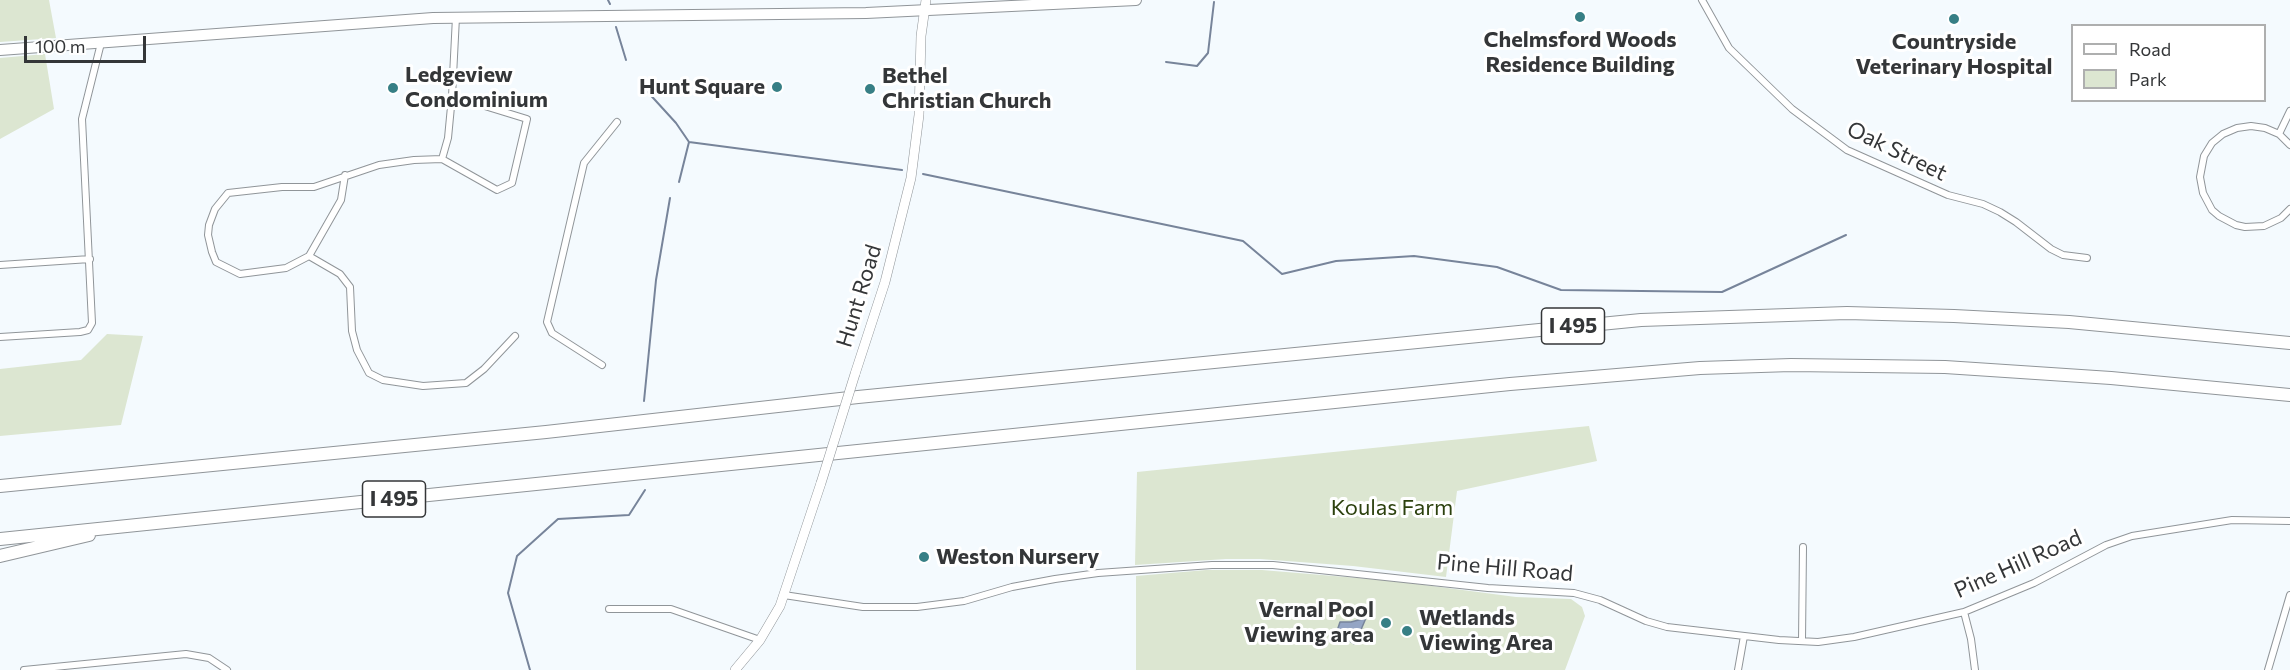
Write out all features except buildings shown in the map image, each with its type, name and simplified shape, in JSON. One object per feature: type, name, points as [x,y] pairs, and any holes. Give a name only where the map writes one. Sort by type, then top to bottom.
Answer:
[{"type":"highway","name":"I 495","points":[[0,486],[546,432],[858,397],[1641,320],[1847,313],[1954,316],[2069,322],[2290,344]]},
{"type":"highway","name":"I 495","points":[[0,539],[229,517],[841,451],[914,446],[1510,384],[1700,368],[1791,365],[1945,367],[2111,378],[2290,395]]},
{"type":"highway","points":[[0,481],[68,479]]},
{"type":"highway","points":[[0,556],[60,544],[122,526]]},
{"type":"main road","points":[[0,50],[456,17],[866,13],[925,5],[1136,0]]},
{"type":"street","name":"Oak Street","points":[[1702,0],[1729,48],[1792,109],[1847,150],[1948,195],[1983,204],[2000,212],[2051,249],[2063,255],[2087,258]]},
{"type":"street","name":"Hunt Road","points":[[784,595],[888,273],[911,178],[919,115],[921,36],[925,5]]},
{"type":"street","points":[[442,159],[448,138],[456,17]]},
{"type":"street","points":[[0,337],[80,332],[88,330],[93,319],[82,119],[101,43]]},
{"type":"street","points":[[345,175],[341,200],[309,256],[286,268],[240,274],[216,262],[208,235],[215,209],[228,193],[282,187],[314,188],[345,175],[379,165],[442,159],[497,190],[512,183],[527,120],[452,96]]},
{"type":"street","points":[[2279,134],[2290,111]]},
{"type":"street","points":[[602,365],[552,333],[547,322],[584,163],[617,122]]},
{"type":"street","points":[[2290,145],[2279,134],[2265,128],[2251,126],[2237,128],[2223,134],[2212,143],[2204,156],[2200,170],[2200,184],[2206,202],[2219,216],[2236,225],[2254,228],[2264,226],[2281,218],[2290,209]]},
{"type":"street","points":[[309,256],[340,274],[350,287],[352,331],[357,350],[369,373],[383,380],[423,386],[466,383],[484,369],[515,336]]},
{"type":"street","points":[[0,265],[90,259]]},
{"type":"street","name":"Pine Hill Road","points":[[784,595],[863,607],[917,607],[964,601],[1012,587],[1098,573],[1212,565],[1273,565],[1488,588],[1574,593],[1600,600],[1653,624],[1802,641],[1843,639],[1964,612],[2034,583],[2123,538],[2232,520],[2290,521]]},
{"type":"street","points":[[1802,641],[1803,547]]},
{"type":"street","points":[[735,670],[760,640],[784,595]]},
{"type":"street","points":[[2268,670],[2290,595]]},
{"type":"street","points":[[609,609],[670,609],[760,640]]},
{"type":"street","points":[[1964,612],[1971,639],[1975,670]]},
{"type":"street","points":[[1738,670],[1744,636]]},
{"type":"street","points":[[24,670],[186,654],[209,658],[227,670]]},
{"type":"green space","points":[[0,0],[49,0],[56,38],[0,42]]},
{"type":"green space","points":[[45,54],[54,109],[0,139],[0,58]]},
{"type":"green space","points":[[107,334],[143,336],[121,425],[0,436],[0,369],[81,360]]},
{"type":"green space","name":"Koulas Farm","points":[[1589,426],[1597,461],[1457,491],[1446,577],[1353,566],[1260,559],[1135,565],[1137,472]]},
{"type":"green space","name":"Koulas Farm","points":[[1206,570],[1262,570],[1394,581],[1516,597],[1571,599],[1582,607],[1585,616],[1565,670],[1136,670],[1136,576]]},
{"type":"water","points":[[1366,618],[1360,632],[1361,639],[1354,644],[1348,640],[1338,640],[1337,631],[1340,622]]},
{"type":"waterway","points":[[608,0],[610,4]]},
{"type":"waterway","points":[[1166,62],[1197,66],[1208,53],[1214,2]]},
{"type":"waterway","points":[[616,27],[626,60]]},
{"type":"waterway","points":[[645,89],[676,123],[689,142],[679,182]]},
{"type":"waterway","points":[[689,142],[902,170]]},
{"type":"waterway","points":[[923,174],[1243,241],[1282,274],[1336,261],[1414,256],[1497,267],[1561,290],[1722,292],[1846,235]]},
{"type":"waterway","points":[[644,401],[656,280],[670,198]]},
{"type":"waterway","points":[[530,670],[508,593],[517,556],[558,519],[629,515],[645,490]]},
{"type":"place","name":"Chelmsford Woods Residence Building","points":[[1580,17]]},
{"type":"place","name":"Countryside Veterinary Hospital","points":[[1954,19]]},
{"type":"place","name":"Hunt Square","points":[[777,87]]},
{"type":"place","name":"Ledgeview Condominium","points":[[393,88]]},
{"type":"place","name":"Bethel Christian Church","points":[[870,89]]},
{"type":"place","name":"Weston Nursery","points":[[924,557]]},
{"type":"place","name":"Vernal Pool Viewing area","points":[[1386,623]]},
{"type":"place","name":"Wetlands Viewing Area","points":[[1407,631]]}]
